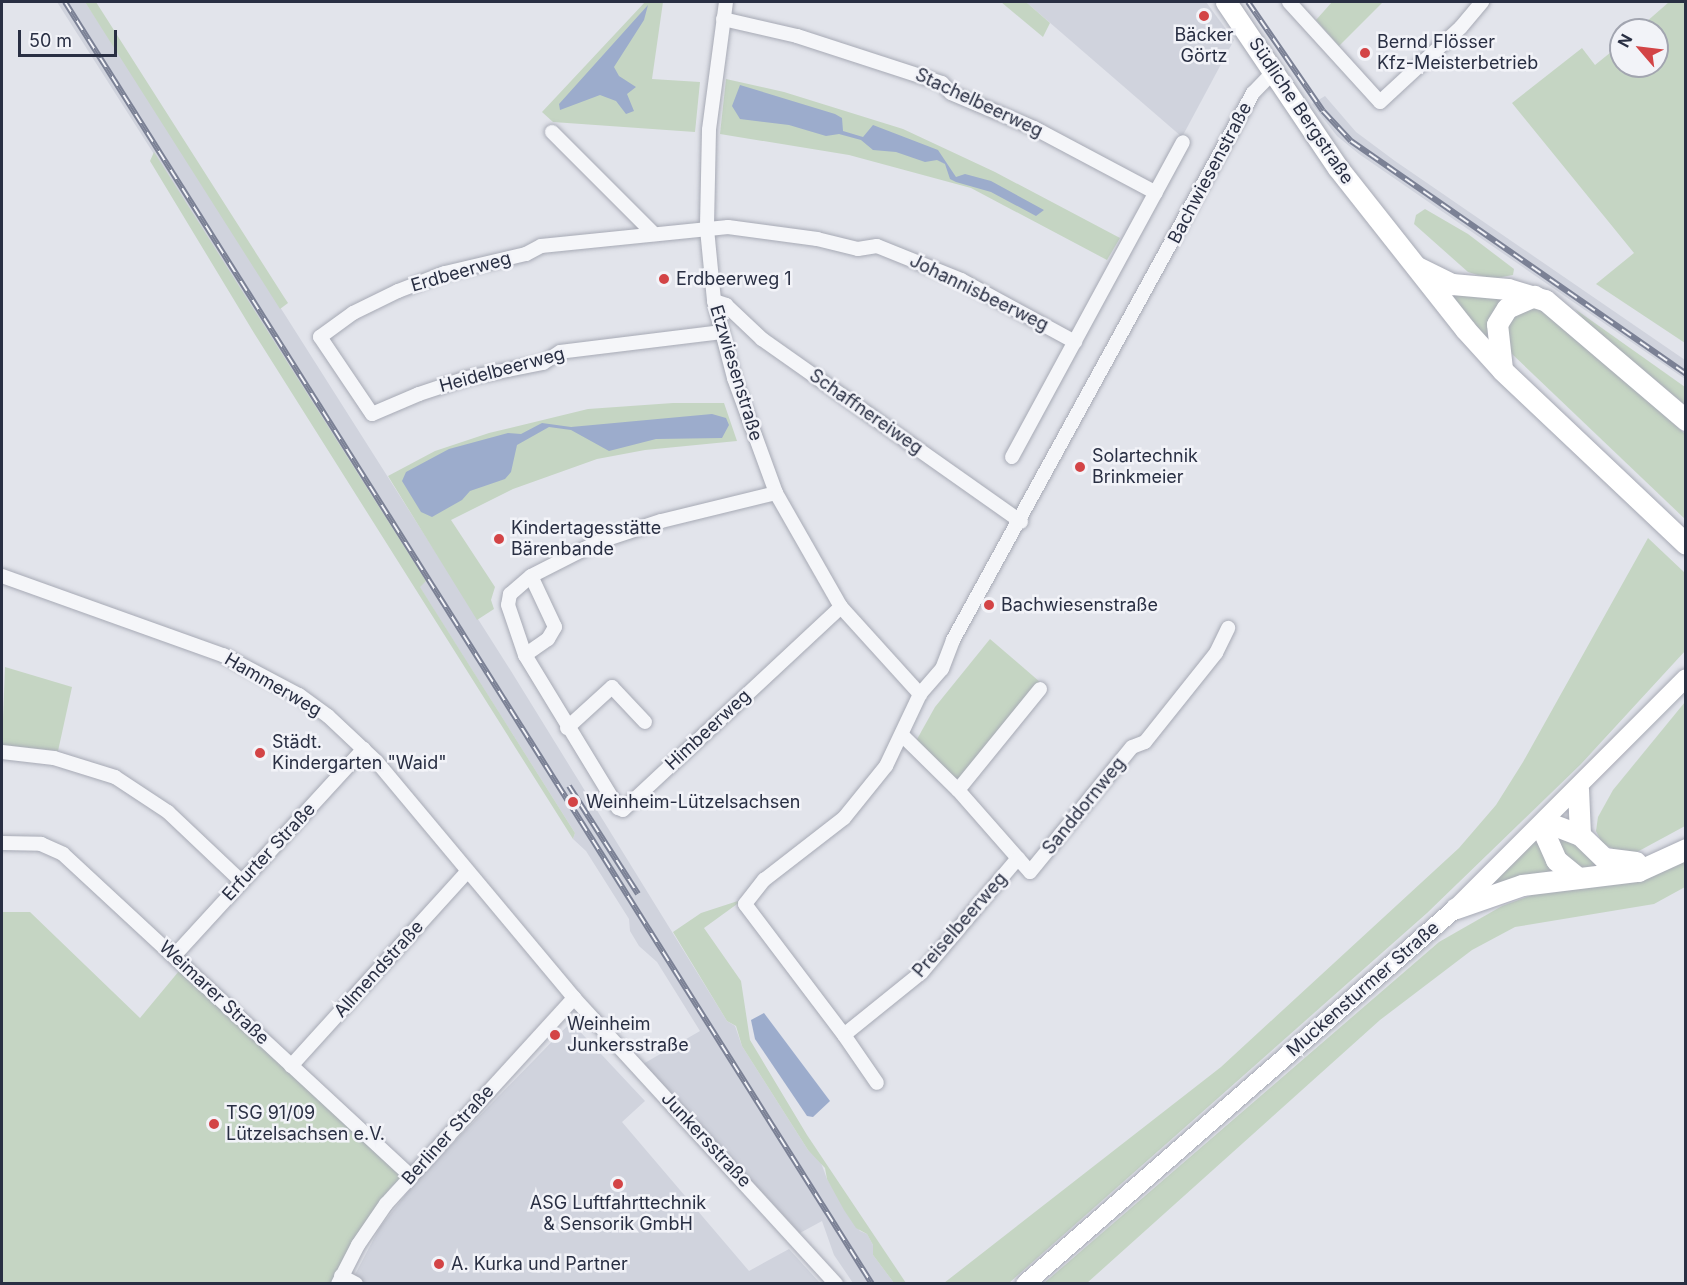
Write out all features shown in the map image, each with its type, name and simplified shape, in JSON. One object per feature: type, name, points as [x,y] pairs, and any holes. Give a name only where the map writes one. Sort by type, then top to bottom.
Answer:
[{"type":"main road","name":"Südliche Bergstraße","points":[[1226,2],[1409,263],[1502,370],[1686,544]]},
{"type":"main road","points":[[1409,263],[1452,285],[1534,296],[1577,323],[1686,420]]},
{"type":"main road","points":[[1502,370],[1497,324],[1507,308],[1534,296]]},
{"type":"main road","name":"Muckensturmer Straße","points":[[1025,1284],[1456,908],[1578,789],[1686,678]]},
{"type":"main road","points":[[1578,789],[1580,835]]},
{"type":"main road","points":[[1543,824],[1580,835],[1591,849],[1617,862],[1658,856],[1686,840]]},
{"type":"main road","points":[[1543,824],[1556,860],[1576,876]]},
{"type":"main road","points":[[1456,908],[1522,885],[1576,876],[1638,871],[1686,849]]},
{"type":"street","name":"Etzwiesenstraße","points":[[726,2],[709,130],[706,229],[714,301],[722,332],[744,408],[776,493],[841,607],[920,694]]},
{"type":"street","points":[[1289,2],[1380,102],[1461,27],[1482,2]]},
{"type":"street","name":"Stachelbeerweg","points":[[723,19],[808,39],[934,79],[951,93],[1034,128],[1156,193]]},
{"type":"street","name":"Bachwiesenstraße","points":[[844,1035],[745,904],[764,880],[829,831],[870,791],[902,735],[920,694],[942,669],[953,640],[1021,522],[1252,93],[1273,72]]},
{"type":"street","points":[[552,132],[654,234]]},
{"type":"street","points":[[1012,457],[1183,142]]},
{"type":"street","name":"Erdbeerweg","points":[[344,373],[320,337],[353,314],[398,291],[445,273],[526,254],[541,246],[706,229]]},
{"type":"street","name":"Johannisbeerweg","points":[[706,229],[774,231],[858,249],[876,246],[961,280],[1075,342]]},
{"type":"street","name":"Schaffnereiweg","points":[[714,301],[726,305],[762,339],[1021,522]]},
{"type":"street","name":"Heidelbeerweg","points":[[344,373],[372,414],[419,393],[467,378],[543,363],[560,352],[722,332]]},
{"type":"street","points":[[525,655],[548,639],[555,627],[531,576],[598,542],[631,531],[776,493]]},
{"type":"street","name":"Hammerweg","points":[[2,576],[223,655],[300,695],[364,749],[574,998]]},
{"type":"street","name":"Himbeerweg","points":[[531,576],[516,586],[508,601],[525,655],[567,728],[618,808],[623,810],[841,607]]},
{"type":"street","name":"Sanddornweg","points":[[902,735],[958,790],[1030,872],[1132,747],[1145,742],[1216,653],[1228,628]]},
{"type":"street","points":[[567,728],[612,687],[645,722]]},
{"type":"street","points":[[958,790],[1040,689]]},
{"type":"street","name":"Erfurter Straße","points":[[174,956],[364,749]]},
{"type":"street","points":[[2,752],[54,758],[115,777],[168,812],[242,882]]},
{"type":"street","name":"Weimarer Straße","points":[[2,843],[41,844],[63,854],[411,1176]]},
{"type":"street","name":"Preiselbeerweg","points":[[844,1035],[922,972],[1017,858]]},
{"type":"street","name":"Allmendstraße","points":[[291,1066],[467,872]]},
{"type":"street","name":"Berliner Straße","points":[[340,1280],[369,1229],[411,1176],[574,998]]},
{"type":"street","name":"Junkersstraße","points":[[574,998],[836,1284]]},
{"type":"street","points":[[844,1035],[877,1083]]},
{"type":"street","points":[[340,1280],[356,1284]]},
{"type":"shaded area","points":[[57,2],[85,2],[120,55],[511,671],[727,1021],[735,1026],[742,1046],[808,1150],[820,1160],[827,1179],[860,1231],[867,1234],[873,1245],[873,1255],[894,1283],[853,1283],[834,1255],[822,1221],[800,1233],[643,1064],[700,1031],[657,962],[639,946],[630,931],[629,919],[586,851],[573,839],[575,833],[419,586],[426,581]]},
{"type":"shaded area","points":[[1026,2],[1206,2],[1234,40],[1182,137]]},
{"type":"shaded area","points":[[1325,96],[1356,132],[1395,161],[1685,360],[1685,379],[1359,154],[1337,136],[1312,104]]},
{"type":"shaded area","points":[[571,1022],[645,1101],[622,1122],[749,1271],[789,1249],[820,1283],[350,1284],[380,1227],[419,1178]]},
{"type":"green space","points":[[85,2],[96,2],[288,303],[280,309]]},
{"type":"green space","points":[[645,2],[663,2],[652,79],[700,82],[695,132],[553,122],[542,112]]},
{"type":"green space","points":[[1001,2],[1026,2],[1050,23],[1043,37]]},
{"type":"green space","points":[[1332,2],[1383,2],[1339,46],[1316,20]]},
{"type":"green space","points":[[1669,2],[1686,2],[1685,343],[1596,284],[1634,253],[1512,103],[1582,48],[1595,65],[1609,54],[1609,78],[1669,78],[1669,18],[1651,18]]},
{"type":"green space","points":[[726,79],[784,92],[903,129],[995,172],[1120,238],[1107,260],[971,188],[849,155],[720,134]]},
{"type":"green space","points":[[154,152],[426,581],[420,587],[575,833],[573,839],[254,333],[150,161]]},
{"type":"green space","points":[[1425,209],[1468,234],[1514,269],[1513,275],[1491,279],[1468,272],[1414,224],[1416,215]]},
{"type":"green space","points":[[1443,288],[1509,293],[1490,316],[1487,338]]},
{"type":"green space","points":[[1525,304],[1553,313],[1685,434],[1685,519],[1511,353],[1503,342],[1505,320]]},
{"type":"green space","points":[[1575,309],[1685,387],[1685,405],[1583,319]]},
{"type":"green space","points":[[673,403],[724,403],[737,441],[645,450],[597,459],[513,489],[451,520],[495,587],[491,600],[494,609],[477,620],[388,476],[435,451],[489,433],[588,409]]},
{"type":"green space","points":[[1648,538],[1685,573],[1685,651],[1581,764],[1427,913],[1009,1283],[944,1283],[1221,1067],[1459,848],[1496,805],[1523,762]]},
{"type":"green space","points":[[990,639],[1040,682],[962,778],[951,778],[916,741],[935,707]]},
{"type":"green space","points":[[5,667],[72,687],[58,751],[2,745]]},
{"type":"green space","points":[[1685,702],[1685,826],[1637,852],[1617,851],[1602,843],[1596,831],[1598,817],[1613,790]]},
{"type":"green space","points":[[1553,834],[1564,836],[1613,868],[1579,868],[1568,860]]},
{"type":"green space","points":[[1538,838],[1563,872],[1483,891]]},
{"type":"green space","points":[[1685,857],[1685,887],[1654,904],[1515,927],[1472,950],[1380,1020],[1087,1283],[1043,1284],[1439,942],[1502,906],[1532,895]]},
{"type":"green space","points":[[744,899],[704,928],[741,981],[750,1040],[807,1135],[906,1283],[894,1283],[873,1255],[873,1245],[867,1234],[856,1228],[844,1210],[827,1179],[825,1168],[808,1150],[742,1046],[736,1026],[727,1021],[673,932],[701,913]]},
{"type":"green space","name":"TSG 91/09 Lützelsachsen e.V.","points":[[2,912],[30,912],[140,1018],[179,971],[403,1177],[391,1187],[350,1247],[335,1283],[2,1282]]},
{"type":"water","points":[[648,5],[644,20],[614,67],[619,76],[636,87],[627,94],[634,111],[626,114],[616,101],[600,95],[560,110],[559,104]]},
{"type":"water","points":[[740,85],[835,114],[842,118],[843,131],[863,137],[873,125],[938,150],[956,177],[965,174],[991,181],[1044,210],[1036,216],[991,192],[956,182],[950,179],[945,164],[937,160],[925,162],[896,152],[873,150],[861,140],[839,134],[826,136],[789,125],[740,119],[732,106]]},
{"type":"water","points":[[712,414],[726,418],[729,425],[722,438],[656,439],[609,451],[571,430],[549,427],[517,445],[511,472],[505,479],[470,491],[462,500],[432,517],[421,512],[402,481],[406,472],[449,449],[508,433],[521,434],[542,423],[571,427]]},
{"type":"water","points":[[764,1013],[830,1101],[813,1117],[807,1116],[755,1039],[751,1020]]},
{"type":"railway","points":[[65,2],[872,1284]]},
{"type":"railway","points":[[1248,2],[1323,111],[1351,141],[1686,374]]},
{"type":"railway","points":[[569,786],[638,894]]},
{"type":"place","name":"Bäcker Görtz","points":[[1204,16]]},
{"type":"place","name":"Bernd Flösser Kfz-Meisterbetrieb","points":[[1365,53]]},
{"type":"place","name":"Erdbeerweg 1","points":[[664,279]]},
{"type":"place","name":"Solartechnik Brinkmeier","points":[[1080,467]]},
{"type":"place","name":"Kindertagesstätte Bärenbande","points":[[499,539]]},
{"type":"place","name":"Bachwiesenstraße","points":[[989,605]]},
{"type":"place","name":"Städt. Kindergarten \"Waid\"","points":[[260,753]]},
{"type":"place","name":"Weinheim-Lützelsachsen","points":[[573,802]]},
{"type":"place","name":"Weinheim Junkersstraße","points":[[555,1035]]},
{"type":"place","name":"TSG 91/09 Lützelsachsen e.V.","points":[[214,1124]]},
{"type":"place","name":"ASG Luftfahrttechnik & Sensorik GmbH","points":[[618,1184]]},
{"type":"place","name":"A. Kurka und Partner","points":[[439,1264]]}]
